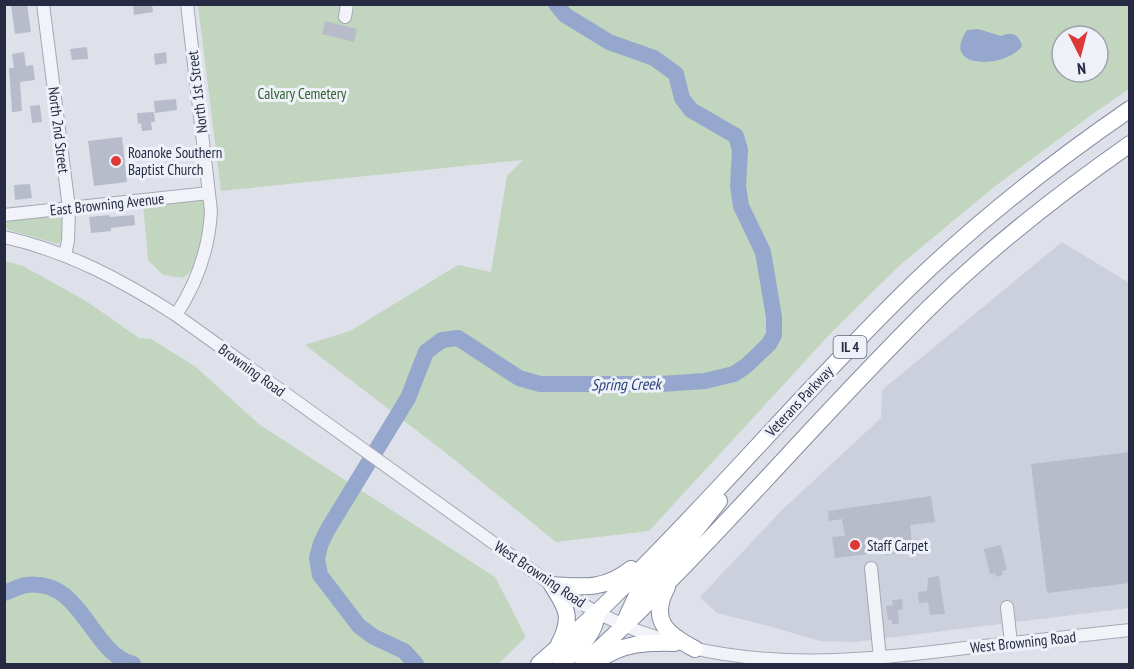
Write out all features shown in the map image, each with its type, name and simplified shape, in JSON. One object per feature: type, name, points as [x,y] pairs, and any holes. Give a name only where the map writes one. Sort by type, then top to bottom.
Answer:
[{"type":"highway","name":"Veterans Parkway","points":[[539,664],[559,656],[849,347],[912,285],[960,241],[1051,166],[1130,109]]},
{"type":"highway","name":"Veterans Parkway","points":[[583,664],[671,581],[931,306],[1047,206],[1130,144]]},
{"type":"highway","points":[[625,625],[625,618],[636,597],[687,541],[724,495],[755,448]]},
{"type":"highway","points":[[552,585],[589,587],[619,579],[678,520],[694,513]]},
{"type":"highway","points":[[671,581],[661,602],[660,620],[667,632],[695,649]]},
{"type":"highway","points":[[552,585],[565,606],[568,619],[559,656]]},
{"type":"highway","points":[[594,664],[610,652],[622,648],[654,642],[675,643]]},
{"type":"street","name":"North 2nd Street","points":[[43,4],[69,208],[68,241],[65,255]]},
{"type":"street","name":"North 1st Street","points":[[176,315],[195,282],[207,247],[211,211],[187,4]]},
{"type":"street","points":[[345,18],[347,4]]},
{"type":"street","name":"East Browning Avenue","points":[[4,215],[209,193]]},
{"type":"street","name":"Browning Road","points":[[4,237],[65,255],[123,282],[176,315],[482,534]]},
{"type":"street","name":"West Browning Road","points":[[482,534],[552,585],[597,613],[675,643],[734,657],[793,662],[831,662],[1130,630]]},
{"type":"street","points":[[871,568],[880,658]]},
{"type":"street","points":[[1007,607],[1011,643]]},
{"type":"shaded area","points":[[1062,242],[1129,283],[1129,608],[855,642],[820,641],[717,613],[700,597],[781,511],[881,418],[882,390]]},
{"type":"green space","name":"Calvary Cemetery","points":[[198,5],[1129,5],[1129,89],[994,187],[901,264],[831,333],[649,531],[556,542],[446,453],[305,345],[350,331],[458,265],[491,272],[507,176],[523,160],[221,191]]},
{"type":"green space","points":[[204,198],[202,241],[196,262],[183,278],[163,275],[148,260],[143,204]]},
{"type":"green space","points":[[64,213],[64,236],[58,244],[9,230],[5,226],[7,220]]},
{"type":"green space","points":[[5,261],[23,266],[86,301],[139,338],[151,339],[196,367],[260,425],[495,577],[526,637],[498,664],[5,664]]},
{"type":"water","points":[[978,29],[1001,36],[1014,35],[1022,46],[1003,59],[978,62],[968,59],[962,53],[961,43],[967,30]]},
{"type":"building","points":[[27,4],[31,32],[15,34],[11,5]]},
{"type":"building","points":[[133,4],[152,4],[153,12],[134,15]]},
{"type":"building","points":[[325,21],[357,29],[354,42],[322,34]]},
{"type":"building","points":[[87,47],[88,59],[72,60],[70,49]]},
{"type":"building","points":[[24,52],[26,66],[33,65],[35,80],[20,82],[22,111],[12,112],[9,68],[14,68],[12,54]]},
{"type":"building","points":[[166,52],[167,63],[155,65],[154,54]]},
{"type":"building","points":[[176,99],[177,110],[155,113],[154,101]]},
{"type":"building","points":[[40,105],[42,122],[32,123],[30,106]]},
{"type":"building","points":[[154,112],[155,122],[151,122],[152,130],[142,131],[141,123],[138,124],[137,113]]},
{"type":"building","points":[[122,137],[127,182],[94,186],[88,141]]},
{"type":"building","points":[[30,184],[32,198],[15,200],[14,185]]},
{"type":"building","points":[[109,215],[110,217],[134,215],[135,225],[91,233],[89,217]]},
{"type":"building","points":[[1130,452],[1130,583],[1047,593],[1031,464]]},
{"type":"building","points":[[931,496],[935,522],[910,525],[913,551],[835,558],[832,537],[845,536],[842,519],[829,521],[828,511]]},
{"type":"building","points":[[1001,545],[1007,570],[1002,571],[1003,575],[996,577],[995,573],[990,574],[984,549]]},
{"type":"building","points":[[939,576],[945,614],[930,615],[928,602],[919,603],[918,592],[927,591],[928,578]]},
{"type":"building","points":[[902,599],[903,609],[898,610],[899,624],[892,624],[892,620],[888,620],[886,606],[893,605],[892,600]]},
{"type":"waterway","name":"Spring Creek","points":[[416,664],[404,651],[374,637],[359,626],[320,575],[317,558],[328,529],[408,398],[426,352],[442,340],[458,338],[519,378],[540,384],[661,384],[705,381],[734,374],[769,344],[774,335],[774,317],[763,252],[741,206],[738,186],[740,150],[736,136],[691,110],[682,98],[676,74],[654,58],[609,42],[565,15],[556,4]]},
{"type":"waterway","name":"Spring Creek","points":[[4,593],[26,585],[45,586],[61,593],[73,604],[106,646],[118,657],[133,664]]},
{"type":"place","name":"Roanoke Southern Baptist Church","points":[[116,161]]},
{"type":"place","name":"Staff Carpet","points":[[855,545]]}]
